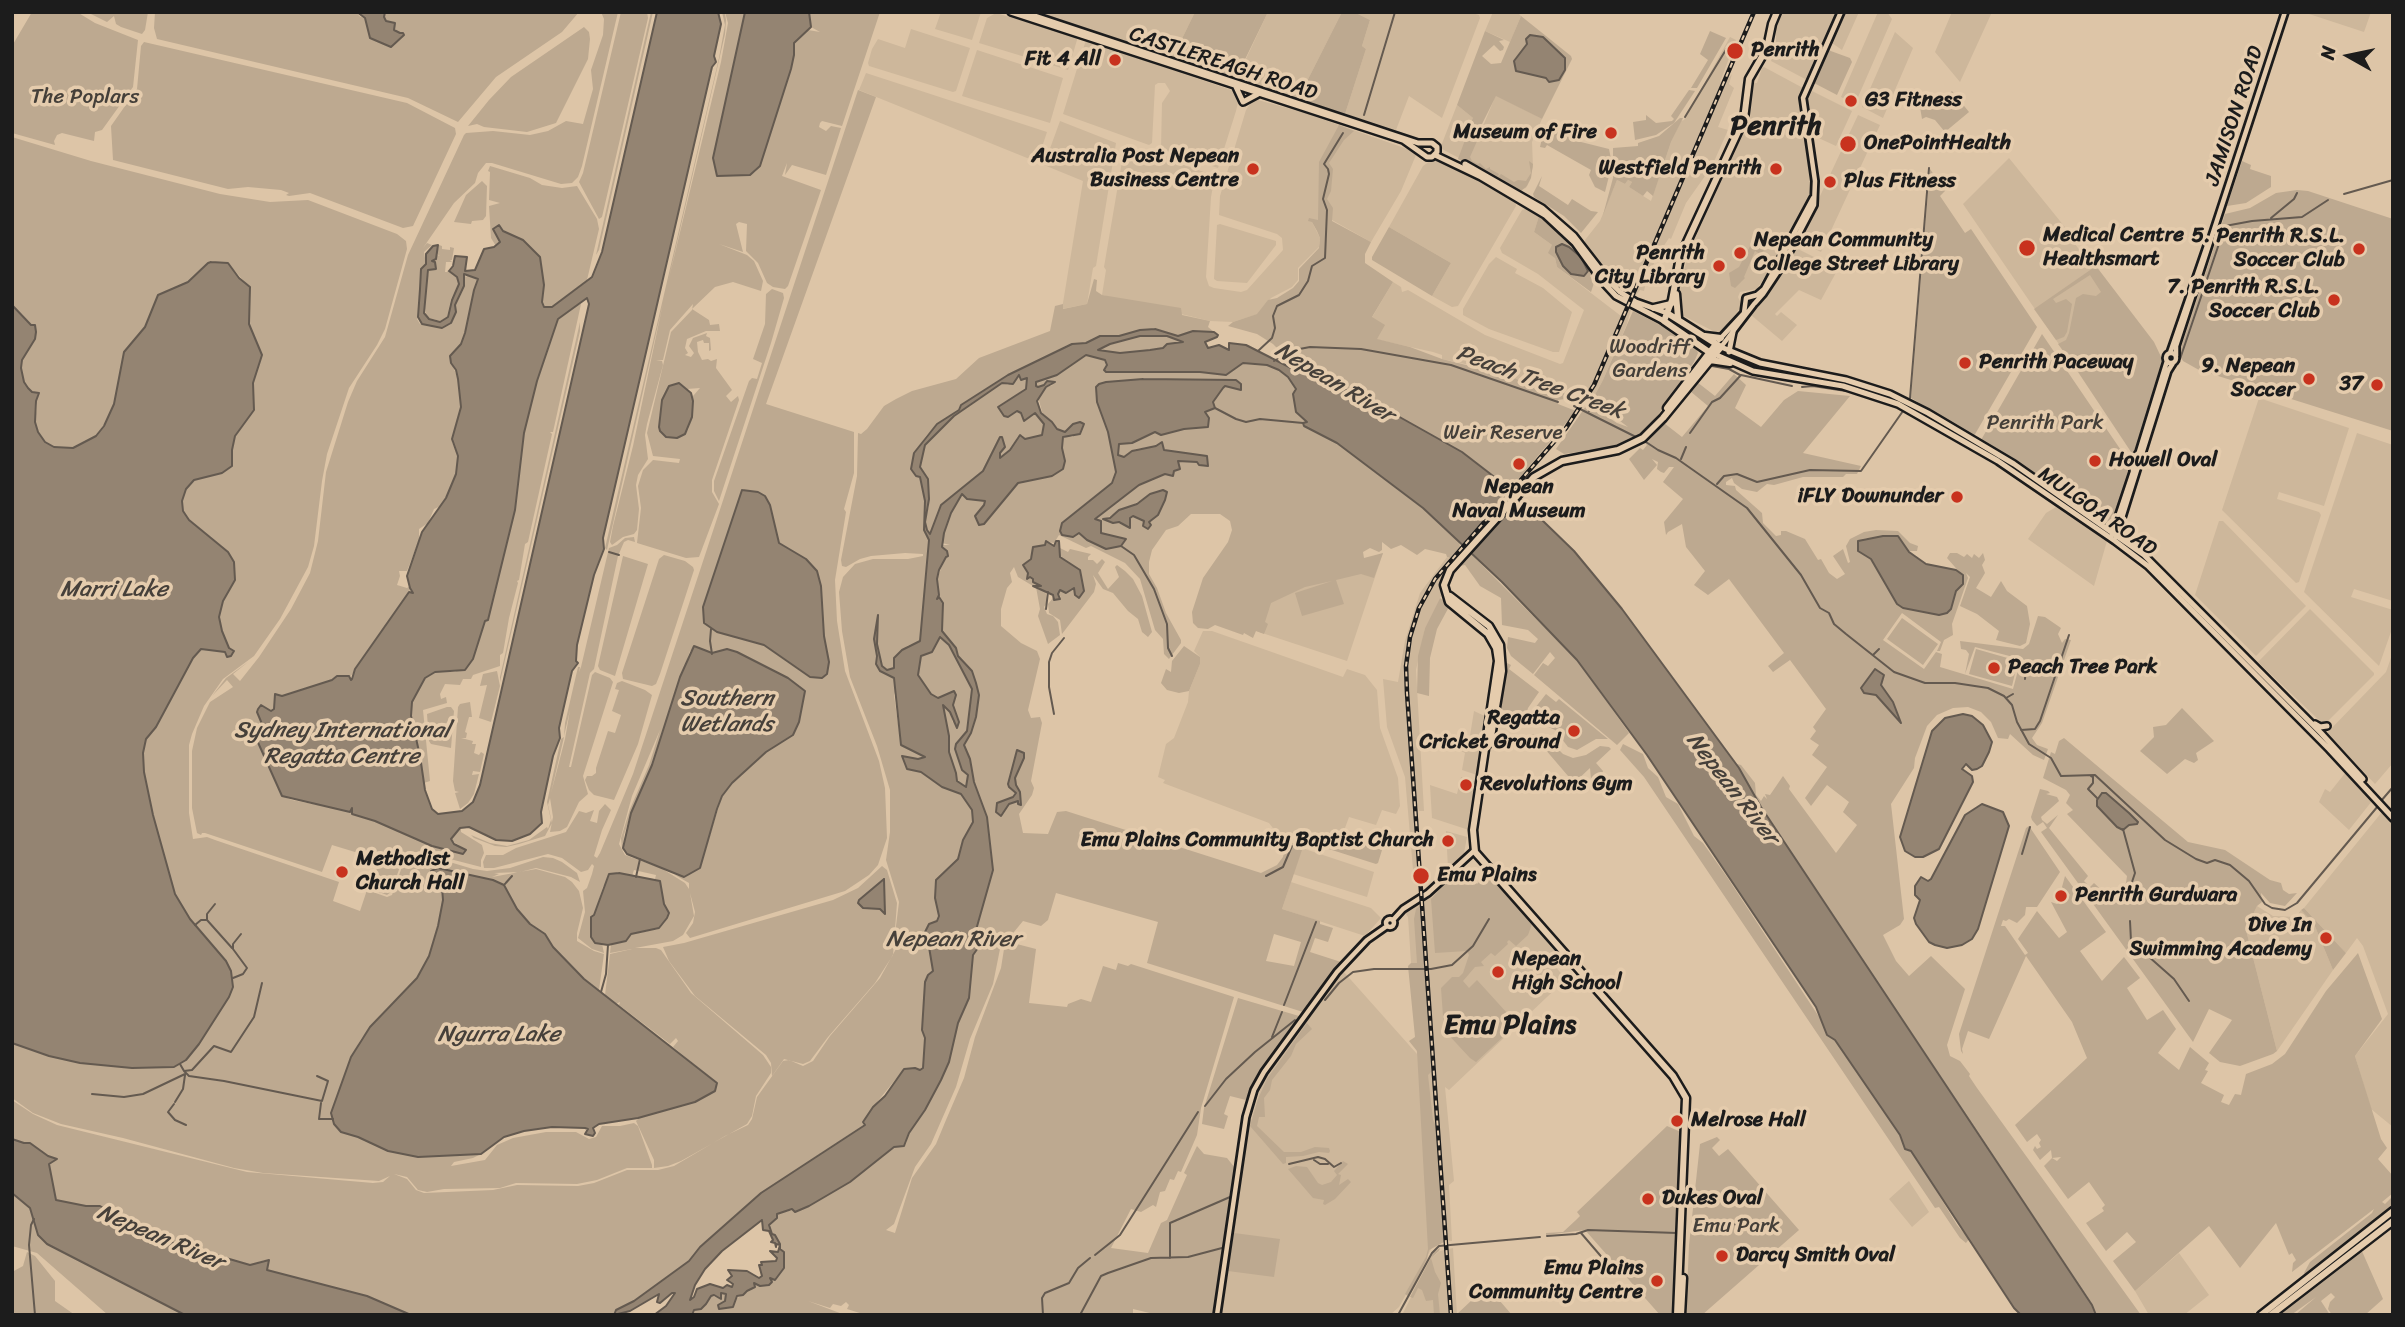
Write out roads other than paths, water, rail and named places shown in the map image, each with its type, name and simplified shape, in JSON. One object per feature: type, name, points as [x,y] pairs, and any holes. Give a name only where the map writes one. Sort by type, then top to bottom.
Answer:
[{"type":"highway","points":[[1730,363],[1711,356],[1666,323],[1672,315],[1682,260],[1747,112],[1754,78],[1772,46],[1776,15]]},
{"type":"highway","points":[[1672,315],[1671,304],[1682,251],[1747,112]]},
{"type":"highway","points":[[1654,309],[1671,304]]},
{"type":"highway","points":[[1672,315],[1703,336],[1719,343],[1661,418],[1640,439],[1611,452],[1562,461],[1541,472],[1452,569],[1444,582],[1447,598],[1488,634],[1498,659],[1472,834],[1475,850],[1656,1058],[1678,1087],[1686,1105],[1679,1315]]},
{"type":"highway","points":[[1697,367],[1701,347]]},
{"type":"highway","points":[[1661,418],[1697,367],[1711,356]]},
{"type":"highway","points":[[2262,1315],[2393,1211]]},
{"type":"highway","points":[[2271,1315],[2393,1221]]},
{"type":"main road","name":"CASTLEREAGH ROAD","points":[[1011,12],[1403,141],[1427,157],[1436,152],[1432,143],[1425,144],[1023,12]]},
{"type":"main road","points":[[1719,343],[1733,332],[1763,295],[1795,243],[1814,205],[1815,181],[1803,99],[1841,12]]},
{"type":"main road","name":"JAMISON ROAD","points":[[2173,354],[2285,12]]},
{"type":"main road","points":[[1236,87],[1242,102],[1258,94]]},
{"type":"main road","points":[[1423,152],[1425,144]]},
{"type":"main road","points":[[1436,152],[1542,208],[1571,233],[1616,288],[1634,301],[1672,315]]},
{"type":"main road","points":[[1436,152],[1545,215],[1575,243],[1616,296],[1666,323]]},
{"type":"main road","points":[[1719,343],[1744,313],[1746,298],[1757,295],[1764,289],[1815,194]]},
{"type":"main road","points":[[1750,296],[1755,299],[1754,304]]},
{"type":"main road","points":[[1745,303],[1748,306],[1754,304]]},
{"type":"main road","points":[[1729,352],[1733,332]]},
{"type":"main road","name":"MULGOA ROAD","points":[[1719,343],[1729,352],[1760,363],[1876,389],[1911,403],[1972,444]]},
{"type":"main road","points":[[2114,537],[2173,354]]},
{"type":"main road","points":[[2170,362],[2166,357],[2173,354]]},
{"type":"main road","name":"MULGOA ROAD","points":[[1730,363],[1753,371],[1825,382],[1882,398],[2014,464],[2114,537],[2148,566],[2393,815]]},
{"type":"main road","name":"MULGOA ROAD","points":[[2114,537],[2144,555],[2172,581],[2336,748],[2381,802]]},
{"type":"main road","points":[[2291,703],[2318,726],[2328,726]]},
{"type":"main road","points":[[1217,1315],[1246,1117],[1254,1090],[1264,1072],[1337,972],[1367,940],[1387,926],[1392,926],[1393,920],[1407,906],[1428,893],[1475,850]]},
{"type":"water","points":[[357,12],[385,12],[386,21],[395,23],[394,30],[404,35],[391,47],[370,38],[365,18]]},
{"type":"water","name":"Sydney International Regatta Centre","points":[[657,12],[718,12],[721,24],[714,56],[716,62],[712,67],[603,538],[604,549],[594,575],[577,645],[578,663],[572,671],[559,728],[560,738],[553,756],[541,812],[542,823],[530,834],[512,841],[496,840],[469,827],[460,828],[451,839],[454,844],[466,850],[463,854],[432,846],[352,814],[352,808],[350,812],[282,796],[256,738],[255,729],[262,724],[258,709],[261,705],[271,711],[274,709],[275,694],[282,696],[337,676],[349,676],[352,679],[355,669],[409,592],[413,593],[407,576],[422,532],[446,498],[456,474],[458,456],[452,439],[461,407],[458,379],[450,356],[461,344],[465,333],[478,279],[464,274],[464,286],[455,305],[456,312],[451,323],[442,328],[422,324],[418,317],[421,269],[426,264],[426,254],[433,246],[438,245],[436,259],[432,261],[435,262],[436,269],[428,270],[424,313],[429,319],[440,322],[448,317],[459,284],[457,277],[449,271],[455,256],[467,257],[465,271],[475,270],[484,249],[494,247],[500,242],[493,229],[499,225],[503,231],[523,240],[540,257],[544,307],[552,307],[592,277],[602,252]],"holes":[[[587,298],[589,304],[480,785],[473,802],[462,811],[438,814],[432,809],[425,790],[411,716],[412,702],[425,678],[435,672],[465,670],[473,659],[485,621],[488,620],[515,510],[524,433],[537,381],[558,319]]]},
{"type":"water","points":[[745,12],[809,12],[811,27],[794,43],[791,69],[760,166],[750,175],[717,176],[713,158]]},
{"type":"water","points":[[1530,35],[1543,37],[1565,58],[1565,70],[1559,80],[1549,82],[1546,78],[1516,71],[1514,61],[1527,44],[1526,39]]},
{"type":"water","points":[[1562,244],[1581,257],[1588,271],[1584,276],[1571,274],[1563,266],[1556,252],[1556,247]]},
{"type":"water","name":"Marri Lake","points":[[211,262],[228,263],[250,287],[249,324],[262,355],[253,383],[254,410],[235,436],[232,466],[222,473],[194,480],[186,489],[182,501],[183,511],[189,520],[228,552],[234,562],[235,580],[223,601],[219,617],[229,648],[234,651],[227,657],[225,652],[201,649],[193,658],[156,727],[146,739],[143,753],[153,815],[175,894],[190,919],[226,961],[231,971],[233,987],[199,1044],[186,1060],[174,1067],[132,1068],[80,1063],[12,1043],[12,305],[31,325],[35,325],[35,339],[22,360],[21,368],[28,388],[39,393],[35,422],[38,432],[45,442],[54,447],[73,448],[96,436],[104,426],[114,404],[124,352],[145,327],[158,295],[188,282]]},
{"type":"water","points":[[1155,329],[1178,336],[1193,331],[1214,332],[1217,337],[1205,342],[1208,348],[1219,345],[1229,350],[1229,343],[1246,345],[1297,371],[1317,371],[1328,376],[1335,385],[1371,401],[1462,452],[1510,489],[1574,551],[1622,609],[1739,768],[1761,807],[2092,1305],[2096,1315],[2021,1315],[2014,1308],[1911,1151],[1905,1149],[1900,1135],[1835,1040],[1827,1035],[1816,1007],[1647,755],[1577,660],[1502,582],[1423,508],[1337,443],[1304,426],[1303,423],[1307,422],[1296,412],[1293,394],[1296,389],[1288,377],[1267,365],[1243,363],[1226,375],[1200,372],[1106,372],[1105,360],[1086,355],[1057,375],[1036,382],[1038,387],[1047,381],[1055,382],[1046,387],[1037,401],[1041,413],[1057,429],[1065,432],[1073,424],[1084,424],[1080,434],[1063,437],[1063,469],[1052,476],[1018,483],[984,524],[979,525],[975,516],[985,501],[967,499],[962,494],[944,533],[942,547],[948,556],[939,570],[937,599],[939,597],[943,603],[942,631],[956,648],[958,656],[972,671],[979,695],[976,717],[964,745],[987,817],[993,870],[976,930],[987,930],[985,938],[973,955],[969,998],[958,1023],[949,1062],[941,1080],[904,1146],[894,1147],[850,1182],[809,1206],[795,1212],[792,1209],[777,1214],[777,1218],[769,1225],[784,1252],[784,1268],[775,1280],[770,1278],[772,1282],[769,1285],[760,1286],[754,1283],[755,1287],[737,1296],[733,1307],[719,1309],[718,1305],[725,1301],[726,1294],[721,1293],[721,1299],[711,1296],[701,1309],[694,1310],[692,1315],[654,1315],[666,1306],[675,1293],[672,1293],[660,1303],[657,1302],[659,1294],[630,1311],[614,1315],[616,1310],[634,1301],[689,1261],[700,1247],[761,1193],[865,1125],[863,1122],[873,1107],[885,1096],[904,1069],[923,1068],[925,982],[933,971],[929,947],[924,942],[925,932],[929,924],[937,921],[939,916],[935,898],[936,880],[958,859],[963,840],[973,822],[972,810],[961,794],[942,787],[921,772],[907,769],[902,756],[918,759],[925,757],[901,745],[894,678],[880,671],[876,664],[874,639],[878,615],[877,644],[882,666],[887,670],[894,668],[894,658],[902,650],[920,641],[929,540],[924,530],[925,501],[920,477],[911,469],[914,453],[937,424],[1008,375],[1072,344],[1086,343],[1100,336],[1119,336]],"holes":[[[1140,336],[1167,336],[1183,342],[1167,344],[1163,348],[1120,353],[1098,350]],[[1019,375],[1021,380],[1027,378],[1026,389],[998,407],[1004,416],[1008,417],[1017,411],[1021,413],[1024,421],[1035,413],[1044,424],[1042,435],[1025,439],[1020,435],[1010,450],[1000,458],[1005,447],[1000,437],[983,471],[941,505],[930,534],[925,522],[929,499],[928,479],[920,467],[925,445],[954,416],[1002,383],[1013,384]],[[940,637],[949,645],[972,689],[967,731],[955,749],[962,770],[968,775],[966,787],[957,781],[949,752],[943,705],[950,712],[957,728],[959,722],[953,705],[956,695],[954,691],[938,698],[931,694],[918,675],[921,656],[932,652]],[[762,1220],[763,1230],[769,1231],[773,1240],[771,1242],[775,1243],[776,1247],[776,1244],[780,1245],[778,1252],[770,1251],[777,1258],[776,1261],[761,1262],[762,1265],[759,1265],[762,1276],[759,1278],[747,1271],[728,1270],[732,1276],[727,1280],[733,1284],[732,1287],[727,1285],[723,1288],[710,1284],[697,1289],[690,1300],[705,1269],[722,1251]]]},
{"type":"water","points":[[1143,379],[1236,380],[1241,384],[1241,390],[1225,386],[1223,388],[1213,402],[1215,408],[1205,412],[1209,418],[1208,427],[1161,435],[1155,432],[1132,443],[1119,444],[1118,455],[1124,457],[1132,451],[1156,446],[1162,442],[1164,450],[1207,456],[1208,466],[1199,465],[1197,462],[1178,461],[1180,469],[1174,471],[1173,476],[1165,474],[1139,485],[1095,519],[1101,521],[1101,533],[1126,539],[1121,546],[1106,549],[1079,533],[1073,537],[1062,535],[1062,523],[1112,483],[1116,472],[1108,432],[1097,402],[1096,387],[1106,382]]},
{"type":"water","points":[[679,383],[691,393],[692,417],[685,434],[677,438],[666,437],[659,427],[662,400],[669,386]]},
{"type":"water","name":"Southern Wetlands","points":[[742,490],[758,492],[765,496],[770,505],[779,543],[806,559],[817,571],[829,662],[827,674],[822,678],[810,677],[764,645],[717,632],[704,623],[703,607]]},
{"type":"water","points":[[1163,490],[1167,492],[1165,500],[1158,515],[1149,522],[1151,525],[1148,529],[1143,526],[1144,521],[1133,516],[1130,518],[1130,528],[1119,522],[1103,519],[1110,518],[1119,510]]},
{"type":"water","points":[[1898,536],[1909,552],[1926,564],[1956,570],[1963,575],[1963,584],[1956,591],[1951,609],[1947,613],[1939,615],[1903,608],[1897,604],[1871,559],[1858,551],[1858,541]]},
{"type":"water","points":[[1046,541],[1054,546],[1056,541],[1059,541],[1060,557],[1080,570],[1084,591],[1079,598],[1075,595],[1074,588],[1066,593],[1060,590],[1060,599],[1054,600],[1053,595],[1033,586],[1041,586],[1033,582],[1033,579],[1027,579],[1028,573],[1023,565],[1031,559],[1033,547],[1045,545]]},
{"type":"water","name":"Southern Wetlands","points":[[694,646],[712,653],[727,649],[737,652],[788,678],[805,691],[799,722],[793,735],[766,752],[732,783],[722,796],[700,868],[684,877],[627,854],[623,848],[631,813],[652,765],[680,677]]},
{"type":"water","points":[[1875,669],[1884,675],[1881,685],[1893,702],[1901,723],[1876,695],[1864,693],[1861,688]]},
{"type":"water","points":[[1963,714],[1972,716],[1983,725],[1992,742],[1989,752],[1982,766],[1972,770],[1966,764],[1962,769],[1972,776],[1973,782],[1939,849],[1923,857],[1915,857],[1905,851],[1900,837],[1932,731],[1945,718]]},
{"type":"water","points":[[1017,750],[1024,753],[1015,778],[1021,805],[1018,801],[1009,804],[1001,816],[996,812],[997,803],[1013,797],[1016,793],[1008,784]]},
{"type":"water","points":[[2102,793],[2106,793],[2129,813],[2137,824],[2129,825],[2123,830],[2117,827],[2097,806],[2097,800]]},
{"type":"water","points":[[1982,804],[2003,812],[2009,826],[1978,929],[1972,939],[1962,945],[1947,948],[1935,945],[1929,942],[1916,924],[1914,918],[1920,900],[1915,895],[1915,886],[1921,877],[1928,881],[1931,879],[1965,815]]},
{"type":"water","name":"Ngurra Lake","points":[[438,868],[504,885],[517,909],[530,924],[545,934],[553,947],[584,979],[717,1083],[715,1091],[695,1102],[638,1118],[599,1124],[593,1128],[593,1136],[585,1134],[588,1129],[585,1128],[552,1127],[524,1131],[504,1137],[481,1154],[418,1157],[388,1151],[341,1132],[334,1124],[331,1113],[351,1057],[370,1027],[417,978],[429,956],[443,900],[442,888],[431,871]]},
{"type":"water","points":[[619,873],[660,881],[664,904],[669,913],[659,928],[631,934],[626,941],[608,945],[595,943],[591,937],[591,917],[609,874]]},
{"type":"water","points":[[884,879],[885,914],[880,909],[863,908],[858,903],[859,900]]},
{"type":"water","name":"Nepean River","points":[[12,1139],[30,1143],[57,1159],[49,1164],[56,1200],[100,1206],[143,1231],[250,1265],[269,1260],[267,1270],[367,1296],[411,1315],[185,1315],[47,1244],[38,1235],[30,1208],[12,1193]]},
{"type":"waterway","points":[[1364,115],[1395,12]]},
{"type":"waterway","points":[[1685,117],[1727,48]]},
{"type":"waterway","points":[[1258,351],[1272,338],[1275,328],[1273,316],[1277,306],[1299,295],[1308,281],[1312,266],[1325,258],[1327,210],[1323,199],[1329,174],[1324,164],[1343,133]]},
{"type":"waterway","points":[[1910,398],[1929,168]]},
{"type":"waterway","points":[[2344,194],[2393,180]]},
{"type":"waterway","points":[[2271,218],[2294,199],[2297,193]]},
{"type":"waterway","points":[[2180,359],[2225,226],[2302,217],[2328,200]]},
{"type":"waterway","name":"Peach Tree Creek","points":[[1274,361],[1289,351],[1310,347],[1361,349],[1451,365],[1558,402]]},
{"type":"waterway","points":[[1712,366],[1729,369],[1740,375]]},
{"type":"waterway","points":[[1690,433],[1712,402],[1720,398],[1741,375],[1792,386]]},
{"type":"waterway","points":[[1802,387],[1846,391]]},
{"type":"waterway","points":[[1589,411],[1595,404]]},
{"type":"waterway","name":"Peach Tree Creek","points":[[1574,406],[1638,438]]},
{"type":"waterway","points":[[1215,408],[1246,422],[1260,419],[1303,423]]},
{"type":"waterway","points":[[1717,484],[1724,476],[1737,474],[1757,482],[1810,470],[1861,471],[1903,411]]},
{"type":"waterway","name":"Peach Tree Creek","points":[[1643,440],[1676,458],[1747,508],[1801,575],[1820,608],[1829,613],[1834,624],[1894,672],[1925,683],[1955,683],[1988,688],[2004,696],[2012,705],[2017,722],[2029,744],[2051,758],[2061,776],[2095,775],[2165,840],[2196,859],[2207,863],[2215,860],[2230,865],[2249,881],[2265,904],[2272,908],[2285,910],[2297,903],[2378,806]]},
{"type":"waterway","points":[[1681,459],[1686,447]]},
{"type":"waterway","points":[[1121,546],[1134,555],[1154,589],[1167,624],[1168,648],[1172,656]]},
{"type":"waterway","points":[[609,552],[619,555]]},
{"type":"waterway","points":[[1046,609],[1048,592]]},
{"type":"waterway","points":[[711,629],[712,654]]},
{"type":"waterway","points":[[2021,730],[2035,729],[2040,721],[2069,635]]},
{"type":"waterway","points":[[1054,714],[1049,687],[1049,662],[1052,653],[1064,638]]},
{"type":"waterway","points":[[1873,655],[1879,649]]},
{"type":"waterway","points":[[2025,679],[2026,665]]},
{"type":"waterway","points":[[2006,698],[2013,694]]},
{"type":"waterway","name":"Peach Tree Creek","points":[[2091,776],[2093,783],[2088,789],[2097,798]]},
{"type":"waterway","points":[[2381,801],[2393,787]]},
{"type":"waterway","points":[[2022,854],[2030,827]]},
{"type":"waterway","name":"Peach Tree Creek","points":[[2123,829],[2135,873],[2128,894]]},
{"type":"waterway","points":[[1266,876],[1283,867],[1292,846]]},
{"type":"waterway","points":[[445,850],[445,855]]},
{"type":"waterway","points":[[636,877],[640,859]]},
{"type":"waterway","points":[[443,869],[444,864]]},
{"type":"waterway","points":[[504,885],[512,876]]},
{"type":"waterway","points":[[195,925],[201,920],[207,920],[207,914],[215,904]]},
{"type":"waterway","points":[[1325,1000],[1339,983],[1353,972],[1374,969],[1431,969],[1452,965],[1473,946],[1489,919]]},
{"type":"waterway","points":[[207,920],[232,948]]},
{"type":"waterway","name":"Peach Tree Creek","points":[[2130,921],[2131,941],[2174,979],[2189,1001]]},
{"type":"waterway","points":[[1284,1005],[1316,922]]},
{"type":"waterway","points":[[233,978],[243,974],[247,968],[233,949],[233,944],[241,934]]},
{"type":"waterway","points":[[601,992],[606,974],[608,945]]},
{"type":"waterway","points":[[180,1064],[184,1071],[192,1070],[214,1046],[231,1052],[254,1017],[262,983]]},
{"type":"waterway","points":[[1272,1037],[1282,1012]]},
{"type":"waterway","points":[[1205,1106],[1226,1079],[1295,1020]]},
{"type":"waterway","points":[[184,1071],[189,1076],[322,1101],[328,1081],[317,1076]]},
{"type":"waterway","points":[[92,1094],[124,1097],[143,1094],[185,1074]]},
{"type":"waterway","points":[[175,1102],[183,1089],[185,1075]]},
{"type":"waterway","points":[[321,1103],[319,1119],[333,1119]]},
{"type":"waterway","points":[[174,1104],[168,1112],[175,1120],[186,1125]]},
{"type":"waterway","points":[[1095,1255],[1120,1235],[1198,1112]]},
{"type":"waterway","points":[[1289,1164],[1318,1157],[1334,1167],[1341,1163]]},
{"type":"waterway","points":[[1314,1160],[1320,1164],[1328,1164]]},
{"type":"waterway","points":[[1170,1258],[1170,1223],[1230,1197]]},
{"type":"waterway","points":[[34,1219],[29,1245],[35,1315]]},
{"type":"waterway","points":[[1696,1227],[1703,1222],[1729,1223],[1738,1225],[1742,1230]]},
{"type":"waterway","points":[[1547,1236],[1576,1234],[1588,1230],[1677,1233]]},
{"type":"waterway","points":[[1581,1233],[1605,1261]]},
{"type":"waterway","points":[[1398,1315],[1432,1253],[1439,1246],[1540,1237]]},
{"type":"waterway","points":[[1080,1315],[1101,1276],[1151,1258],[1188,1257],[1222,1248]]},
{"type":"waterway","points":[[1043,1315],[1042,1298],[1045,1293],[1069,1283],[1078,1268],[1090,1258]]},
{"type":"railway","points":[[1451,1315],[1407,693],[1406,666],[1410,637],[1419,608],[1435,579],[1566,428],[1594,385],[1754,12]]},
{"type":"place","name":"Penrith","points":[[1735,51]]},
{"type":"place","name":"Fit 4 All","points":[[1115,60]]},
{"type":"place","name":"G3 Fitness","points":[[1851,101]]},
{"type":"place","name":"Museum of Fire","points":[[1611,133]]},
{"type":"place","name":"OnePointHealth","points":[[1848,144]]},
{"type":"place","name":"Australia Post Nepean Business Centre","points":[[1253,169]]},
{"type":"place","name":"Westfield Penrith","points":[[1776,169]]},
{"type":"place","name":"Plus Fitness","points":[[1830,182]]},
{"type":"place","name":"Medical Centre Healthsmart","points":[[2027,248]]},
{"type":"place","name":"5. Penrith R.S.L. Soccer Club","points":[[2359,249]]},
{"type":"place","name":"Nepean Community College Street Library","points":[[1740,253]]},
{"type":"place","name":"Penrith City Library","points":[[1719,266]]},
{"type":"place","name":"7. Penrith R.S.L. Soccer Club","points":[[2334,300]]},
{"type":"place","name":"Penrith Paceway","points":[[1965,363]]},
{"type":"place","name":"9. Nepean Soccer","points":[[2309,379]]},
{"type":"place","name":"37","points":[[2377,385]]},
{"type":"place","name":"Howell Oval","points":[[2095,461]]},
{"type":"place","name":"Nepean Naval Museum","points":[[1519,464]]},
{"type":"place","name":"iFLY Downunder","points":[[1957,497]]},
{"type":"place","name":"Peach Tree Park","points":[[1994,668]]},
{"type":"place","name":"Regatta Cricket Ground","points":[[1574,731]]},
{"type":"place","name":"Revolutions Gym","points":[[1466,785]]},
{"type":"place","name":"Emu Plains Community Baptist Church","points":[[1448,841]]},
{"type":"place","name":"Methodist Church Hall","points":[[342,872]]},
{"type":"place","name":"Emu Plains","points":[[1421,876]]},
{"type":"place","name":"Penrith Gurdwara","points":[[2061,896]]},
{"type":"place","name":"Dive In Swimming Academy","points":[[2326,938]]},
{"type":"place","name":"Nepean High School","points":[[1498,972]]},
{"type":"place","name":"Melrose Hall","points":[[1677,1121]]},
{"type":"place","name":"Dukes Oval","points":[[1648,1199]]},
{"type":"place","name":"Darcy Smith Oval","points":[[1722,1256]]},
{"type":"place","name":"Emu Plains Community Centre","points":[[1657,1281]]},
{"type":"district","name":"Penrith","points":[[1776,127]]},
{"type":"district","name":"Emu Plains","points":[[1510,1026]]},
{"type":"park label","name":"The Poplars","points":[[85,98]]},
{"type":"park label","name":"Woodriff Gardens","points":[[1650,360]]},
{"type":"park label","name":"Penrith Park","points":[[2045,424]]},
{"type":"park label","name":"Weir Reserve","points":[[1503,434]]},
{"type":"park label","name":"Emu Park","points":[[1736,1227]]}]
